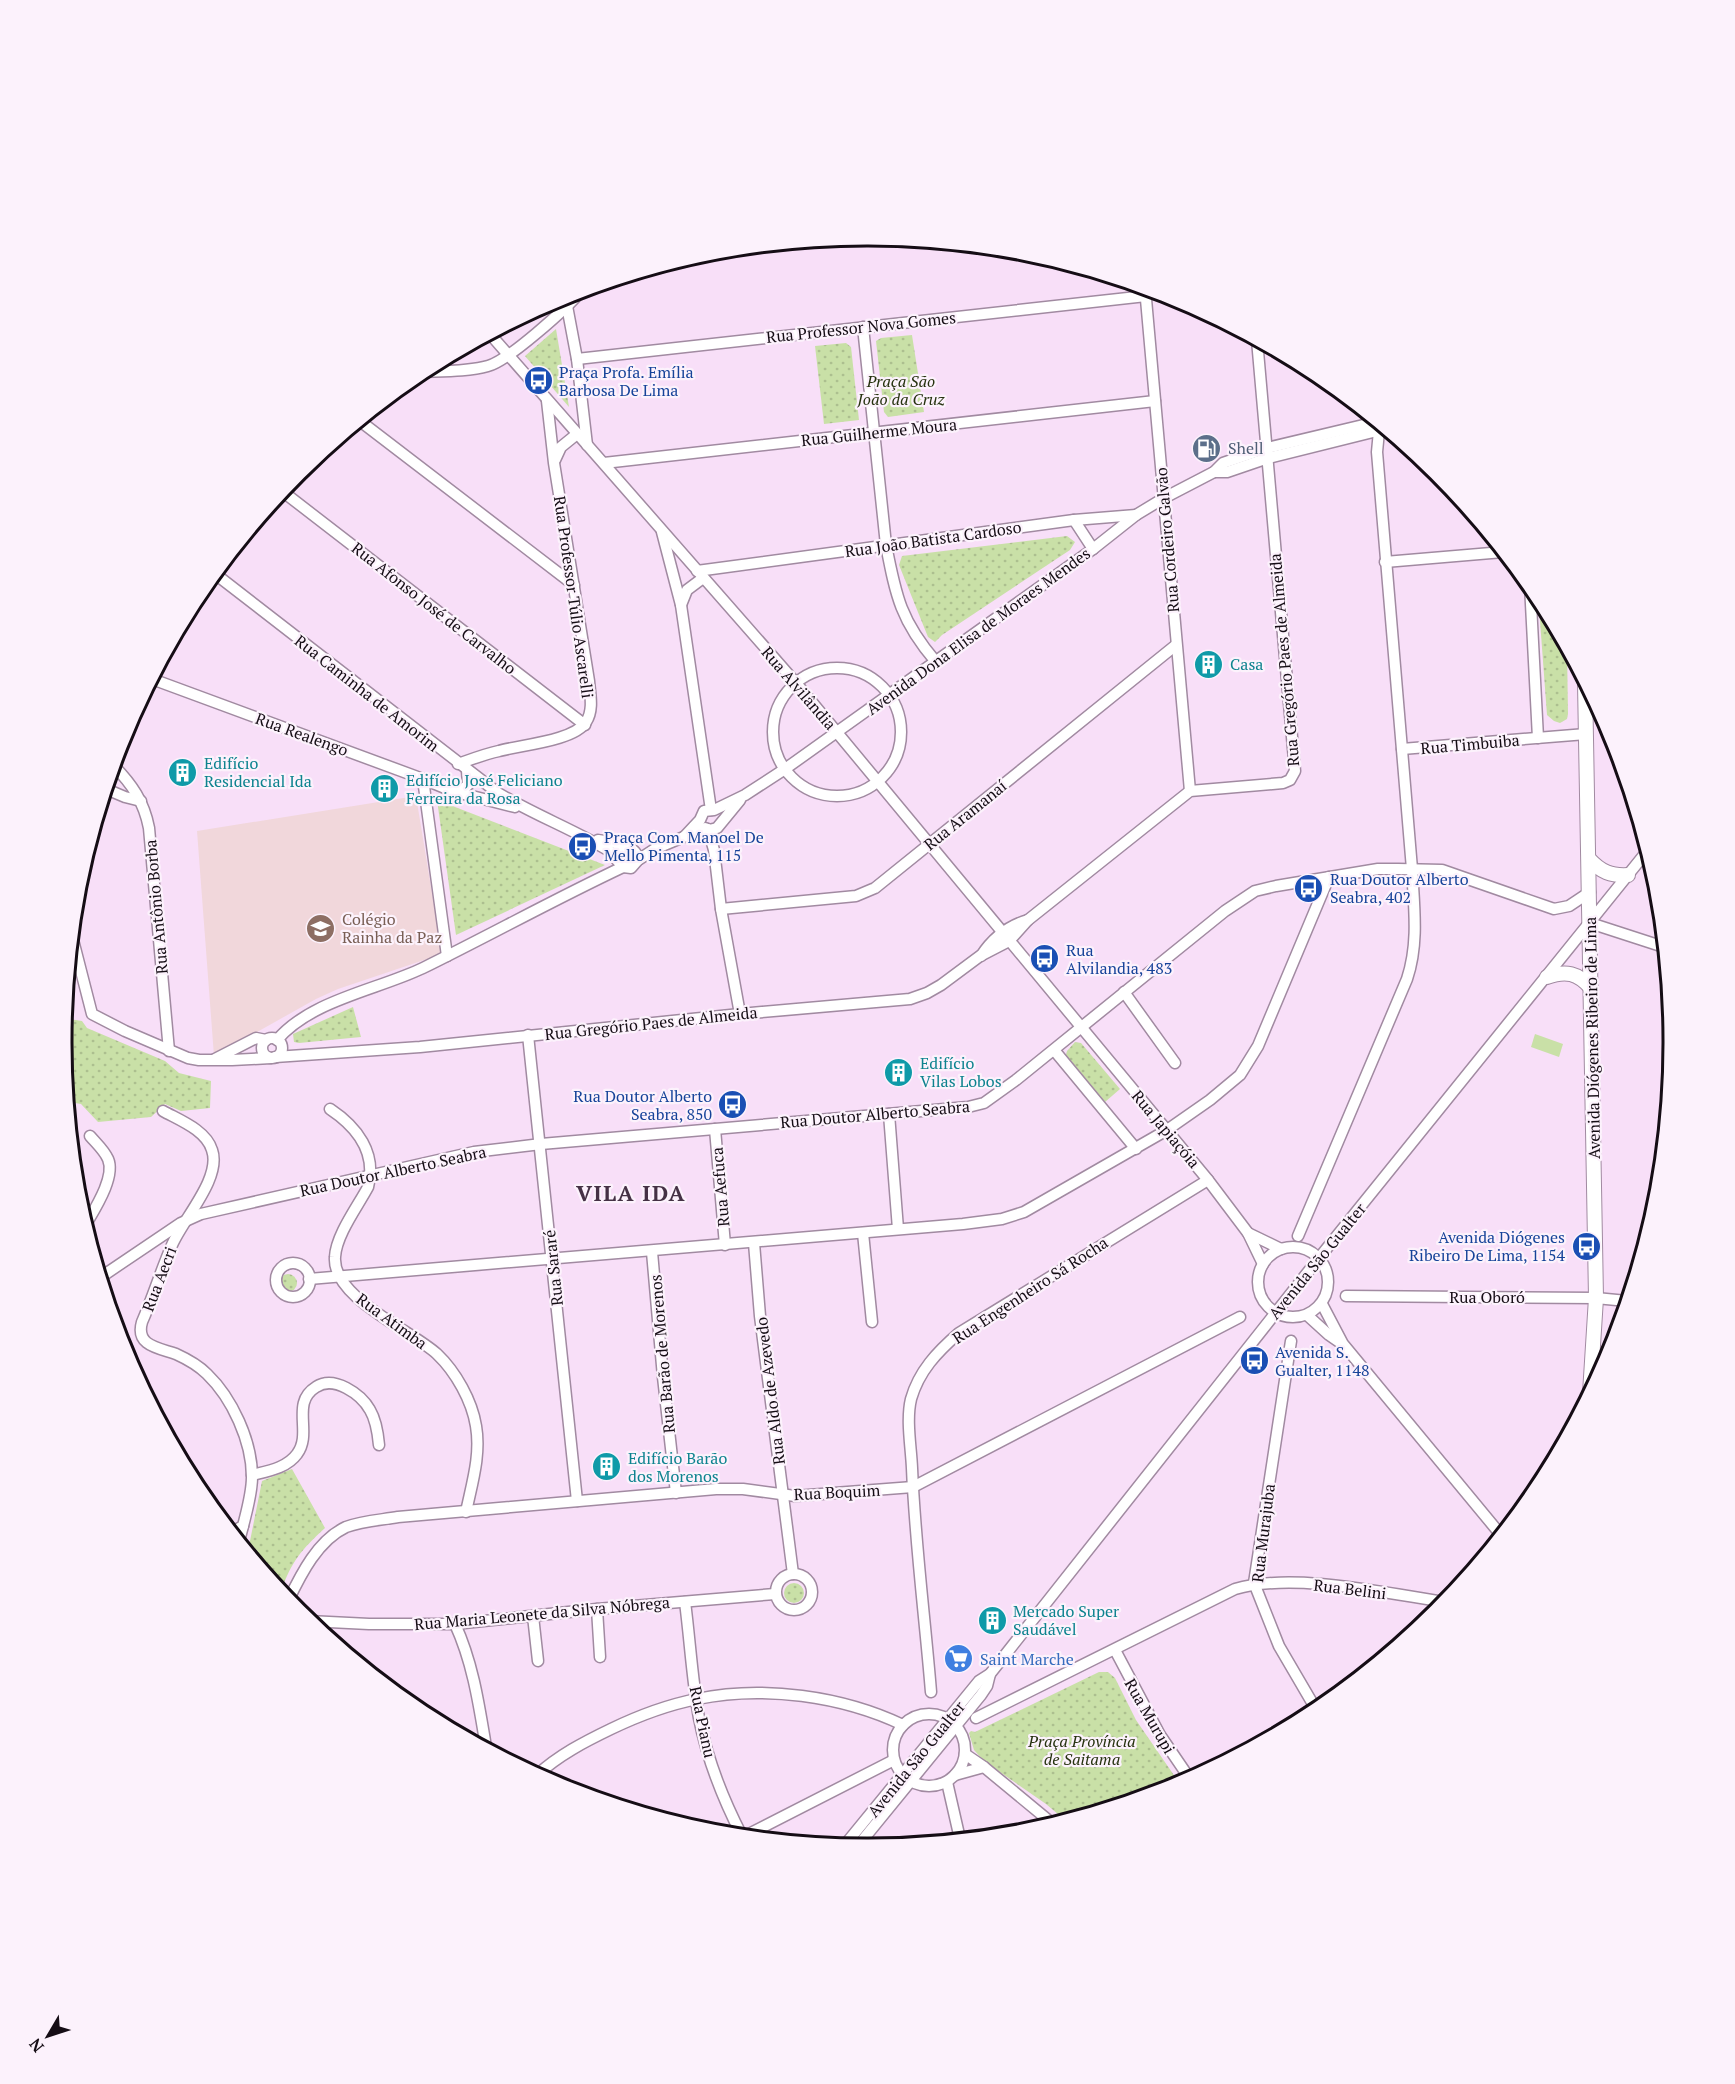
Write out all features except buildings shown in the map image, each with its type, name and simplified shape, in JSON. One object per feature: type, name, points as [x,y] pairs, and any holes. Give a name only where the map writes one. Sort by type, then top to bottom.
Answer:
[{"type":"main road","name":"Avenida Diógenes Ribeiro de Lima","points":[[1585,700],[1596,1298],[1591,1370]]},
{"type":"main road","points":[[1589,859],[1609,874],[1628,875]]},
{"type":"main road","points":[[1547,977],[1566,972],[1584,980],[1591,988]]},
{"type":"street","name":"Rua Professor Nova Gomes","points":[[577,359],[1135,293]]},
{"type":"street","name":"Rua Cordeiro Galvão","points":[[1145,297],[1190,791]]},
{"type":"street","points":[[442,371],[482,368],[496,363],[509,355],[567,306],[577,359],[587,445]]},
{"type":"street","points":[[863,327],[886,545],[901,610],[917,639],[936,662]]},
{"type":"street","name":"Rua Alvilândia","points":[[495,340],[796,683],[1081,1027]]},
{"type":"street","name":"Rua Gregório Paes de Almeida","points":[[77,956],[92,1014],[169,1051],[200,1060],[238,1060],[274,1049],[309,1053],[420,1047],[910,999],[927,993],[1006,937],[1190,791],[1283,783],[1290,780],[1295,771],[1258,349]]},
{"type":"street","name":"Rua Professor Túlio Ascarelli","points":[[547,400],[554,463],[591,700],[590,716],[585,724]]},
{"type":"street","name":"Rua Guilherme Moura","points":[[604,463],[1155,401]]},
{"type":"street","points":[[366,425],[574,585]]},
{"type":"street","name":"Avenida Dona Elisa de Moraes Mendes","points":[[637,855],[685,836],[785,770],[1093,549],[1136,515],[1214,472],[1223,463],[1372,427]]},
{"type":"street","points":[[1298,1236],[1407,979],[1413,960],[1416,933],[1376,431]]},
{"type":"street","points":[[554,463],[561,447],[577,434]]},
{"type":"street","name":"Rua Afonso José de Carvalho","points":[[289,496],[585,724]]},
{"type":"street","name":"Rua João Batista Cardoso","points":[[703,578],[730,566],[1074,520],[1136,515]]},
{"type":"street","points":[[1074,520],[1093,549]]},
{"type":"street","points":[[661,529],[681,605],[707,788],[721,909],[740,1014]]},
{"type":"street","points":[[1385,562],[1495,553]]},
{"type":"street","points":[[681,605],[687,590],[703,578],[730,566]]},
{"type":"street","name":"Rua Caminha de Amorim","points":[[221,579],[463,767],[524,809],[589,838],[625,846]]},
{"type":"street","points":[[1531,603],[1538,738]]},
{"type":"street","name":"Rua Aramanaí","points":[[721,909],[856,896],[875,888],[1176,645]]},
{"type":"street","points":[[839,667],[873,678],[890,695],[899,712],[901,741],[891,768],[878,782],[855,794],[829,796],[804,787],[785,770],[774,740],[774,724],[777,708],[785,694],[796,683],[816,671],[839,667]]},
{"type":"street","name":"Rua Realengo","points":[[159,681],[423,778],[452,791],[524,809]]},
{"type":"street","points":[[452,791],[468,785],[463,767],[477,757],[557,738],[585,724]]},
{"type":"street","name":"Rua Timbuiba","points":[[1402,749],[1586,734]]},
{"type":"street","points":[[477,757],[477,777]]},
{"type":"street","name":"Rua Antônio Borba","points":[[120,772],[141,801],[149,828],[169,1051]]},
{"type":"street","points":[[423,778],[447,956]]},
{"type":"street","points":[[112,792],[141,801]]},
{"type":"street","name":"Rua Caminha de Amorim","points":[[589,838],[619,861]]},
{"type":"street","points":[[274,1049],[290,1024],[319,1009],[420,969],[597,880],[619,861],[620,849],[625,846],[632,847],[637,855],[631,868],[619,861]]},
{"type":"street","name":"Avenida São Gualter","points":[[852,1837],[906,1778],[951,1723],[979,1681],[990,1674],[1275,1312],[1641,858]]},
{"type":"street","name":"Rua Doutor Alberto Seabra","points":[[107,1273],[187,1219],[201,1214],[474,1152],[541,1144],[968,1107],[984,1103],[1054,1050],[1243,897],[1276,886],[1378,869],[1412,869],[1442,870],[1554,909],[1569,906],[1590,892]]},
{"type":"street","points":[[309,1279],[552,1257],[652,1252],[863,1233],[991,1221],[1024,1212],[1167,1130],[1229,1086],[1250,1061],[1258,1046],[1329,877]]},
{"type":"street","points":[[1590,923],[1657,945]]},
{"type":"street","points":[[1124,992],[1175,1063]]},
{"type":"street","name":"Rua Japiaçóia","points":[[1081,1027],[1208,1180],[1248,1233],[1263,1264]]},
{"type":"street","name":"Rua Sararé","points":[[528,1035],[578,1501]]},
{"type":"street","name":"Rua Gregório Paes de Almeida","points":[[215,1059],[256,1038],[274,1049]]},
{"type":"street","points":[[1054,1050],[1136,1149]]},
{"type":"street","points":[[330,1109],[354,1127],[361,1138],[368,1151],[371,1177],[337,1246],[335,1265],[341,1277]]},
{"type":"street","name":"Rua Aecri","points":[[163,1111],[199,1132],[210,1144],[214,1159],[211,1174],[171,1247],[142,1322],[142,1337],[149,1345],[185,1358],[198,1366],[225,1396],[235,1414],[247,1449],[252,1475],[241,1533]]},
{"type":"street","points":[[889,1114],[898,1229]]},
{"type":"street","name":"Rua Aefuca","points":[[715,1129],[725,1245]]},
{"type":"street","points":[[90,1136],[103,1152],[110,1166],[106,1185],[91,1214]]},
{"type":"street","name":"Rua Engenheiro Sá Rocha","points":[[931,1692],[913,1487],[911,1401],[919,1379],[935,1354],[958,1333],[1208,1180]]},
{"type":"street","points":[[863,1233],[872,1322]]},
{"type":"street","name":"Rua Japiaçóia","points":[[1248,1233],[1281,1249],[1301,1248],[1319,1257]]},
{"type":"street","name":"Rua Aldo de Azevedo","points":[[754,1243],[760,1316],[793,1574]]},
{"type":"street","points":[[1281,1249],[1263,1264],[1259,1272],[1259,1291],[1262,1299],[1275,1312],[1288,1317],[1307,1315],[1322,1304],[1328,1287],[1328,1276],[1319,1257]]},
{"type":"street","name":"Rua Barão de Morenos","points":[[652,1252],[676,1493]]},
{"type":"street","name":"Rua Atimba","points":[[341,1277],[348,1288],[364,1304],[440,1356],[459,1382],[472,1412],[477,1442],[476,1463],[466,1512]]},
{"type":"street","name":"Rua Oboró","points":[[1346,1296],[1596,1298],[1620,1300]]},
{"type":"street","points":[[1322,1304],[1342,1344],[1496,1529]]},
{"type":"street","points":[[1307,1315],[1342,1344]]},
{"type":"street","name":"Rua Boquim","points":[[293,1592],[311,1559],[321,1547],[345,1528],[398,1517],[743,1489],[795,1496],[913,1487],[1240,1317]]},
{"type":"street","name":"Rua Murajuba","points":[[1291,1341],[1254,1583],[1278,1646],[1311,1701]]},
{"type":"street","points":[[252,1475],[286,1464],[298,1452],[304,1438],[303,1404],[310,1392],[320,1384],[330,1383],[346,1388],[364,1403],[373,1416],[379,1446]]},
{"type":"street","points":[[238,1529],[243,1526]]},
{"type":"street","points":[[793,1574],[805,1578],[812,1589],[810,1602],[793,1611],[777,1601],[775,1594],[778,1583],[787,1575],[793,1574]]},
{"type":"street","name":"Rua Belini","points":[[976,1719],[1235,1589],[1254,1583],[1276,1582],[1354,1588],[1434,1600]]},
{"type":"street","name":"Rua Maria Leonete da Silva Nóbrega","points":[[323,1622],[454,1624],[775,1594]]},
{"type":"street","name":"Rua Pianu","points":[[686,1602],[696,1699],[708,1752],[739,1827]]},
{"type":"street","points":[[597,1609],[600,1657]]},
{"type":"street","points":[[533,1616],[538,1661]]},
{"type":"street","points":[[454,1624],[473,1675],[484,1738]]},
{"type":"street","name":"Rua Murupi","points":[[1115,1650],[1160,1736],[1185,1771]]},
{"type":"street","points":[[545,1769],[571,1749],[610,1730],[670,1706],[696,1699],[784,1694],[846,1705],[884,1716],[903,1725]]},
{"type":"street","points":[[959,1832],[951,1779],[962,1765],[965,1754],[964,1741],[951,1723],[927,1714],[903,1725],[894,1742],[894,1760],[906,1778],[928,1786],[951,1779],[984,1767]]},
{"type":"street","points":[[965,1754],[1044,1817]]},
{"type":"street","points":[[756,1830],[894,1760]]},
{"type":"street","name":"Avenida São Gualter","points":[[864,1838],[906,1778]]},
{"type":"shaded area","name":"Colégio Rainha da Paz","points":[[416,796],[442,954],[338,989],[214,1056],[197,831]]},
{"type":"green space","points":[[556,329],[569,407],[525,356]]},
{"type":"green space","name":"Praça São João da Cruz","points":[[912,335],[924,412],[888,417],[884,412],[876,341],[881,338]]},
{"type":"green space","name":"Praça São João da Cruz","points":[[846,343],[851,347],[859,420],[824,424],[815,346]]},
{"type":"green space","points":[[1067,536],[1075,542],[1070,550],[942,635],[935,642],[928,637],[899,565],[902,556]]},
{"type":"green space","points":[[1540,618],[1567,665],[1567,719],[1560,723],[1547,715]]},
{"type":"green space","points":[[437,800],[605,865],[456,935]]},
{"type":"green space","points":[[353,1007],[361,1037],[294,1042],[293,1034]]},
{"type":"green space","points":[[73,1020],[82,1021],[87,1028],[165,1061],[179,1073],[211,1081],[210,1108],[181,1111],[165,1104],[151,1117],[98,1122],[81,1104],[75,1103]]},
{"type":"green space","points":[[1535,1034],[1563,1044],[1559,1057],[1531,1047]]},
{"type":"green space","points":[[1075,1042],[1081,1043],[1120,1089],[1105,1102],[1066,1055]]},
{"type":"green space","points":[[288,1274],[294,1277],[297,1283],[294,1289],[288,1292],[282,1289],[279,1283],[282,1277]]},
{"type":"green space","points":[[292,1469],[325,1528],[298,1556],[284,1583],[250,1543],[262,1481]]},
{"type":"green space","points":[[790,1583],[798,1583],[804,1589],[804,1597],[798,1603],[790,1603],[784,1597],[784,1589]]},
{"type":"green space","name":"Praça Província de Saitama","points":[[1099,1672],[1108,1672],[1115,1678],[1136,1720],[1174,1776],[1123,1795],[1058,1814],[984,1761],[974,1750],[969,1733]]},
{"type":"place","name":"Praça Profa. Emília Barbosa De Lima","points":[[538,381]]},
{"type":"place","name":"Shell","points":[[1207,448]]},
{"type":"place","name":"Casa","points":[[1209,664]]},
{"type":"place","name":"Edifício Residencial Ida","points":[[183,772]]},
{"type":"place","name":"Edifício José Feliciano Ferreira da Rosa","points":[[385,789]]},
{"type":"place","name":"Praça Com. Manoel De Mello Pimenta, 115","points":[[583,846]]},
{"type":"place","name":"Rua Doutor Alberto Seabra, 402","points":[[1309,888]]},
{"type":"place","name":"Colégio Rainha da Paz","points":[[321,928]]},
{"type":"place","name":"Rua Alvilandia, 483","points":[[1045,959]]},
{"type":"place","name":"Edifício Vilas Lobos","points":[[899,1072]]},
{"type":"place","name":"Rua Doutor Alberto Seabra, 850","points":[[733,1105]]},
{"type":"place","name":"Avenida Diógenes Ribeiro De Lima, 1154","points":[[1586,1246]]},
{"type":"place","name":"Avenida S. Gualter, 1148","points":[[1254,1361]]},
{"type":"place","name":"Edifício Barão dos Morenos","points":[[607,1467]]},
{"type":"place","name":"Mercado Super Saudável","points":[[992,1620]]},
{"type":"place","name":"Saint Marche","points":[[959,1659]]},
{"type":"district","name":"VILA IDA","points":[[631,1192]]}]
